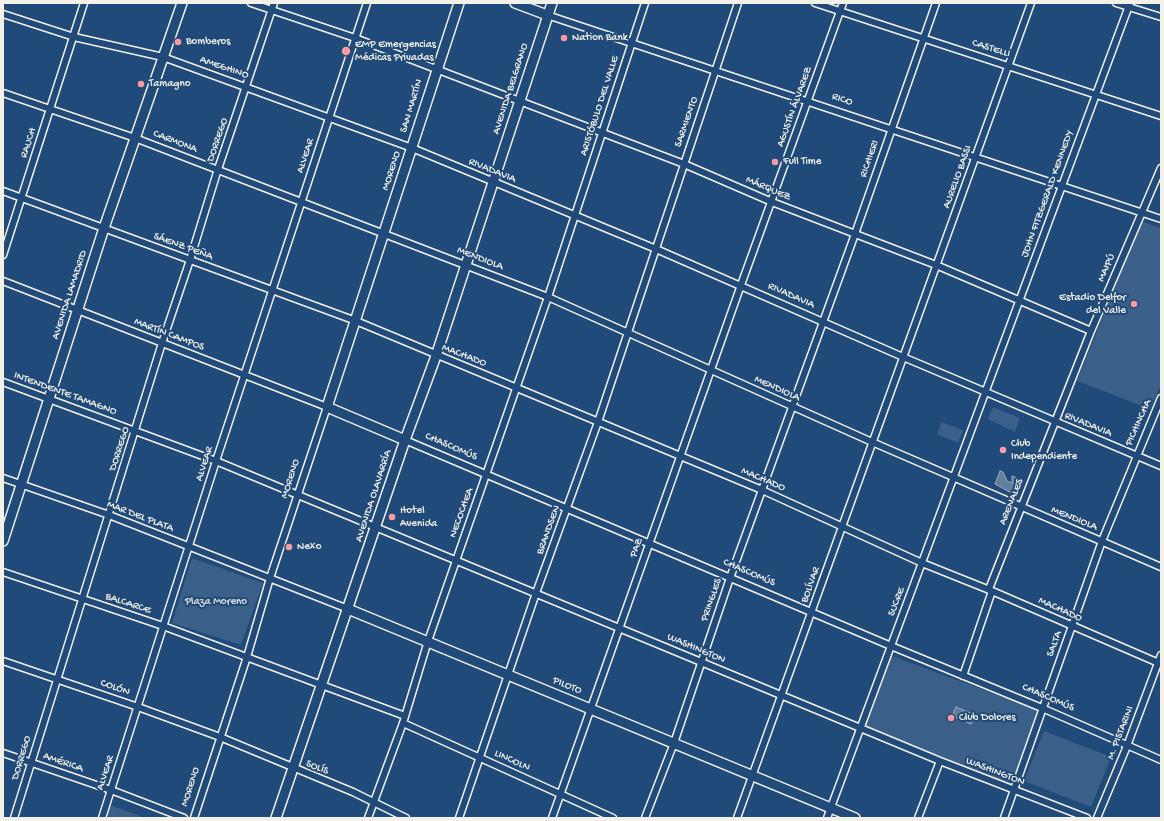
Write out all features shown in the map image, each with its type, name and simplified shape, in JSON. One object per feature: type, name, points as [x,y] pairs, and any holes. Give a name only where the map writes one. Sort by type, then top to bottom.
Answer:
[{"type":"main road","name":"AVENIDA LAMADRID","points":[[3,541],[104,228],[182,3]]},
{"type":"main road","name":"SAN MARTÍN","points":[[412,148],[436,69],[459,3]]},
{"type":"main road","name":"RICO","points":[[515,3],[548,15]]},
{"type":"main road","name":"AVENIDA BELGRANO","points":[[493,182],[552,3]]},
{"type":"main road","name":"MORENO","points":[[327,407],[412,148]]},
{"type":"main road","name":"AVENIDA OLAVARRÍA","points":[[276,818],[405,440],[436,356],[493,182]]},
{"type":"main road","name":"CHASCOMÚS","points":[[327,407],[405,440]]},
{"type":"main road","name":"PILOTO","points":[[348,609],[428,641],[508,676],[590,708],[752,777],[855,818]]},
{"type":"street","name":"RAUCH","points":[[3,255],[84,3]]},
{"type":"street","name":"MÁRQUEZ","points":[[251,3],[355,38],[684,164],[772,202],[936,265],[1091,331]]},
{"type":"street","name":"DORREGO","points":[[14,818],[136,431],[162,343],[190,260],[218,169],[274,3]]},
{"type":"street","name":"ALVEAR","points":[[102,818],[244,374],[367,3]]},
{"type":"street","name":"ARISTÓBULO DEL VALLE","points":[[574,215],[645,3]]},
{"type":"street","name":"SARMIENTO","points":[[656,249],[738,3]]},
{"type":"street","name":"CASTELLI","points":[[815,3],[923,39],[1009,65],[1161,116]]},
{"type":"street","name":"AGUSTÍN ÁLVAREZ","points":[[741,285],[843,3]]},
{"type":"street","name":"RICHIERI","points":[[822,321],[855,234],[936,3]]},
{"type":"street","name":"AURELIO BASSI","points":[[903,357],[1031,3]]},
{"type":"street","points":[[1116,3],[1129,5],[1161,17]]},
{"type":"street","name":"JOHN FITZGERALD KENNEDY","points":[[985,392],[1129,5]]},
{"type":"street","name":"AMEGHINO","points":[[3,14],[74,37],[163,57],[247,86],[412,148]]},
{"type":"street","name":"RICO","points":[[548,15],[808,102],[892,128],[1161,219]]},
{"type":"street","name":"CARMONA","points":[[3,93],[135,138],[384,233]]},
{"type":"street","name":"RIVADAVIA","points":[[412,148],[741,285],[903,357],[1161,466]]},
{"type":"street","name":"MAIPÚ","points":[[1055,422],[1091,331],[1161,168]]},
{"type":"street","name":"SÁENZ PEÑA","points":[[3,191],[356,321]]},
{"type":"street","name":"NECOCHEA","points":[[368,818],[403,723],[428,641],[487,475],[548,297],[574,215]]},
{"type":"street","name":"MENDIOLA","points":[[384,233],[548,297],[1020,508],[1102,541],[1161,568]]},
{"type":"street","name":"BRANDSEN","points":[[458,818],[536,593],[598,422],[656,249]]},
{"type":"street","name":"MARTÍN CAMPOS","points":[[3,281],[327,407]]},
{"type":"street","name":"PAZ","points":[[552,818],[679,456],[741,285]]},
{"type":"street","name":"MACHADO","points":[[356,321],[436,356],[517,387],[762,490],[922,563],[991,590],[1071,626],[1160,663]]},
{"type":"street","name":"PRINGLES","points":[[645,818],[674,743],[730,578],[822,321]]},
{"type":"street","name":"BOLÍVAR","points":[[736,818],[843,527],[903,357]]},
{"type":"street","name":"INTENDENTE TAMAGNO","points":[[3,382],[216,461],[299,495]]},
{"type":"street","name":"SUCRE","points":[[827,818],[862,728],[985,392]]},
{"type":"street","name":"PICHINCHA","points":[[1136,455],[1159,410],[1161,398]]},
{"type":"street","name":"MORENO","points":[[194,818],[247,657],[270,578],[299,495],[327,407]]},
{"type":"street","name":"ARENALES","points":[[963,676],[1020,508],[1055,422]]},
{"type":"street","name":"CHASCOMÚS","points":[[405,440],[891,646],[1042,708],[1161,760]]},
{"type":"street","name":"SALTA","points":[[1004,818],[1071,626],[1102,541],[1136,455]]},
{"type":"street","name":"MAR DEL PLATA","points":[[3,478],[109,515],[270,578]]},
{"type":"street","name":"WASHINGTON","points":[[299,495],[940,761],[1087,818]]},
{"type":"street","name":"BALCARCE","points":[[3,572],[163,626],[247,657]]},
{"type":"street","name":"PILOTO","points":[[270,578],[348,609]]},
{"type":"street","name":"M. PISTARINI","points":[[1097,818],[1160,663],[1161,655]]},
{"type":"street","points":[[247,657],[405,716]]},
{"type":"street","name":"COLÓN","points":[[3,661],[138,707],[220,737]]},
{"type":"street","name":"LINCOLN","points":[[403,723],[613,818]]},
{"type":"street","name":"SOLÍS","points":[[220,737],[293,769],[352,792],[406,818]]},
{"type":"street","name":"AMÉRICA","points":[[3,753],[111,790],[184,818]]},
{"type":"street","points":[[918,818],[940,761]]},
{"type":"green space","name":"Estadio Delfor del Valle","points":[[1141,221],[1161,228],[1161,385],[1150,409],[1077,381]]},
{"type":"green space","points":[[993,407],[1020,418],[1015,432],[988,419]]},
{"type":"green space","points":[[942,422],[963,430],[958,443],[937,434]]},
{"type":"green space","name":"Plaza Moreno","points":[[192,558],[263,583],[241,645],[172,623]]},
{"type":"green space","name":"Club Dolores","points":[[889,655],[1039,710],[1012,785],[862,726]]},
{"type":"green space","points":[[1044,731],[1111,757],[1091,807],[1024,781]]},
{"type":"green space","points":[[107,804],[146,818],[103,818]]},
{"type":"shaded area","points":[[1000,471],[1003,472],[1007,481],[1012,483],[1012,476],[1020,479],[1013,494],[995,484]]},
{"type":"shaded area","points":[[956,707],[975,715],[971,724],[952,716]]},
{"type":"place","name":"Nation Bank","points":[[564,38]]},
{"type":"place","name":"Bomberos","points":[[178,42]]},
{"type":"place","name":"EMP Emergencias Médicas Privadas","points":[[346,51]]},
{"type":"place","name":"Tamagno","points":[[141,84]]},
{"type":"place","name":"Full Time","points":[[775,162]]},
{"type":"place","name":"Estadio Delfor del Valle","points":[[1134,304]]},
{"type":"place","name":"Club Independiente","points":[[1003,450]]},
{"type":"place","name":"Hotel Avenida","points":[[392,517]]},
{"type":"place","name":"Nexo","points":[[289,547]]},
{"type":"place","name":"Club Dolores","points":[[951,718]]}]
